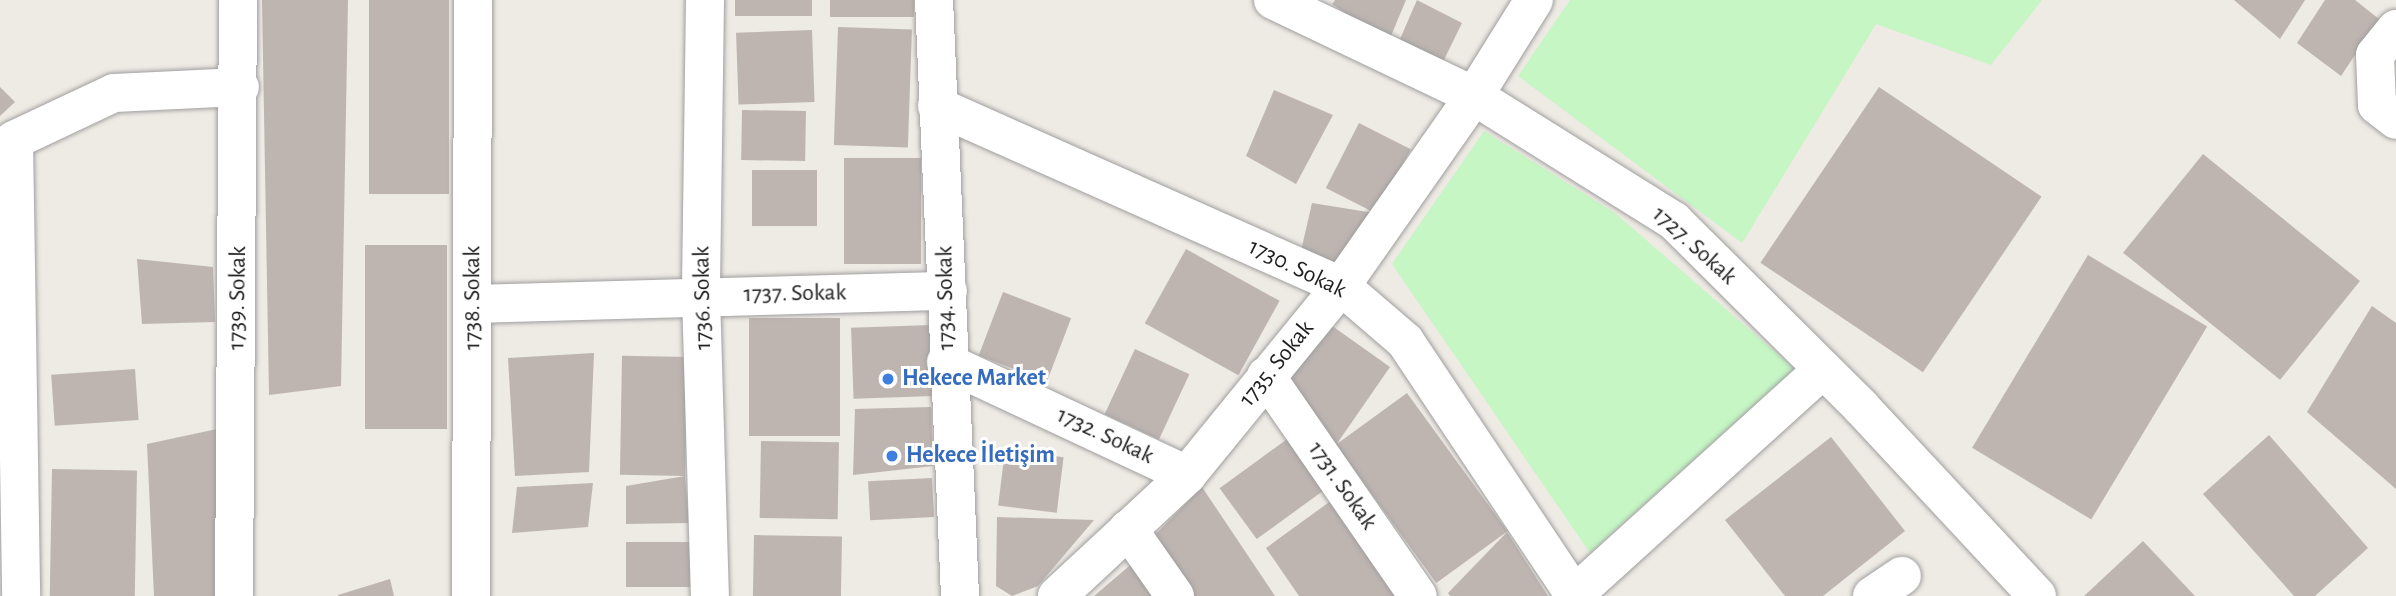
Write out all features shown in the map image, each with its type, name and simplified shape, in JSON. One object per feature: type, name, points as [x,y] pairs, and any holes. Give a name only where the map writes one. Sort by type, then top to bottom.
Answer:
[{"type":"street","name":"1739. Sokak","points":[[234,596],[240,87],[238,0]]},
{"type":"street","name":"1738. Sokak","points":[[471,596],[473,0]]},
{"type":"street","name":"1736. Sokak","points":[[705,0],[701,296],[710,596]]},
{"type":"street","name":"1734. Sokak","points":[[934,0],[948,291],[946,362],[960,596]]},
{"type":"street","name":"1727. Sokak","points":[[1273,0],[1474,96],[1674,221],[1823,369],[2038,596]]},
{"type":"street","name":"1735. Sokak","points":[[1057,596],[1187,475],[1341,286],[1474,96],[1534,0]]},
{"type":"street","points":[[2396,29],[2375,55],[2377,105],[2396,120]]},
{"type":"street","points":[[21,596],[7,148],[114,93],[240,87]]},
{"type":"street","name":"1730. Sokak","points":[[937,106],[1341,286],[1405,341],[1574,596]]},
{"type":"street","name":"1737. Sokak","points":[[474,304],[948,291]]},
{"type":"street","name":"1732. Sokak","points":[[946,362],[1187,475]]},
{"type":"street","points":[[1574,596],[1823,369]]},
{"type":"street","name":"1731. Sokak","points":[[1266,376],[1418,596]]},
{"type":"street","points":[[1128,528],[1175,596]]},
{"type":"green space","points":[[1570,0],[2042,0],[1991,65],[1876,24],[1742,243],[1518,76]]},
{"type":"green space","points":[[1484,131],[1615,213],[1795,369],[1590,553],[1392,264]]},
{"type":"building","points":[[262,0],[348,0],[341,386],[269,395]]},
{"type":"building","points":[[369,0],[449,0],[449,194],[369,194]]},
{"type":"building","points":[[735,0],[812,0],[812,16],[735,16]]},
{"type":"building","points":[[830,0],[914,0],[914,17],[830,17]]},
{"type":"building","points":[[1335,0],[1406,0],[1388,43],[1332,4]]},
{"type":"building","points":[[1417,0],[1462,23],[1441,66],[1400,39]]},
{"type":"building","points":[[2234,0],[2305,0],[2280,39]]},
{"type":"building","points":[[2325,0],[2355,0],[2379,19],[2341,76],[2297,43]]},
{"type":"building","points":[[838,27],[912,30],[908,148],[834,145]]},
{"type":"building","points":[[812,30],[815,102],[739,105],[736,33]]},
{"type":"building","points":[[0,87],[15,102],[0,116]]},
{"type":"building","points":[[1879,87],[2041,197],[1923,372],[1760,263]]},
{"type":"building","points":[[1274,90],[1333,115],[1296,184],[1246,156]]},
{"type":"building","points":[[742,110],[806,111],[805,161],[741,160]]},
{"type":"building","points":[[1359,123],[1411,149],[1378,214],[1326,188]]},
{"type":"building","points":[[2203,154],[2360,281],[2280,380],[2123,253]]},
{"type":"building","points":[[844,158],[921,158],[921,264],[844,264]]},
{"type":"building","points":[[752,170],[817,170],[817,226],[752,226]]},
{"type":"building","points":[[1312,203],[1374,213],[1337,267],[1301,251]]},
{"type":"building","points":[[365,245],[447,245],[447,429],[365,429]]},
{"type":"building","points":[[1186,249],[1280,301],[1238,375],[1145,323]]},
{"type":"building","points":[[2088,255],[2207,327],[2091,519],[1972,448]]},
{"type":"building","points":[[137,259],[213,267],[215,322],[142,324]]},
{"type":"building","points":[[1003,292],[1071,318],[1047,382],[979,355]]},
{"type":"building","points":[[2372,306],[2396,323],[2396,489],[2307,412]]},
{"type":"building","points":[[749,318],[840,318],[840,436],[749,436]]},
{"type":"building","points":[[1328,323],[1390,367],[1336,445],[1288,379]]},
{"type":"building","points":[[931,325],[933,396],[854,399],[851,328]]},
{"type":"building","points":[[1135,349],[1189,374],[1159,440],[1105,414]]},
{"type":"building","points":[[594,353],[589,472],[515,476],[508,358]]},
{"type":"building","points":[[622,356],[687,357],[685,476],[620,475]]},
{"type":"building","points":[[135,369],[139,420],[55,426],[51,375]]},
{"type":"building","points":[[1407,393],[1508,531],[1436,583],[1336,445]]},
{"type":"building","points":[[931,407],[933,466],[853,475],[855,409]]},
{"type":"building","points":[[217,429],[234,596],[154,596],[147,444]]},
{"type":"building","points":[[2269,435],[2368,548],[2315,596],[2294,596],[2203,494]]},
{"type":"building","points":[[1290,437],[1327,488],[1257,539],[1220,488]]},
{"type":"building","points":[[1831,437],[1905,531],[1823,596],[1785,596],[1725,520]]},
{"type":"building","points":[[761,441],[839,442],[838,519],[760,518]]},
{"type":"building","points":[[1005,450],[1064,457],[1057,513],[998,506]]},
{"type":"building","points":[[52,469],[137,470],[135,596],[50,596]]},
{"type":"building","points":[[685,476],[689,523],[626,524],[626,486]]},
{"type":"building","points":[[932,478],[934,517],[870,520],[868,481]]},
{"type":"building","points":[[593,483],[588,527],[512,533],[517,487]]},
{"type":"building","points":[[1202,487],[1275,596],[1191,596],[1151,539]]},
{"type":"building","points":[[1332,500],[1400,596],[1299,596],[1266,548]]},
{"type":"building","points":[[997,517],[1094,520],[1038,586],[1012,596],[996,586]]},
{"type":"building","points":[[1507,532],[1548,596],[1450,596],[1448,593]]},
{"type":"building","points":[[754,535],[842,537],[841,596],[753,596]]},
{"type":"building","points":[[2143,541],[2195,596],[2084,596]]},
{"type":"building","points":[[626,542],[695,542],[695,587],[626,587]]},
{"type":"building","points":[[1134,562],[1152,596],[1094,596]]},
{"type":"building","points":[[390,579],[394,596],[338,596],[338,595]]},
{"type":"place","name":"Hekece Market","points":[[888,379]]},
{"type":"place","name":"Hekece İletişim","points":[[892,456]]}]
